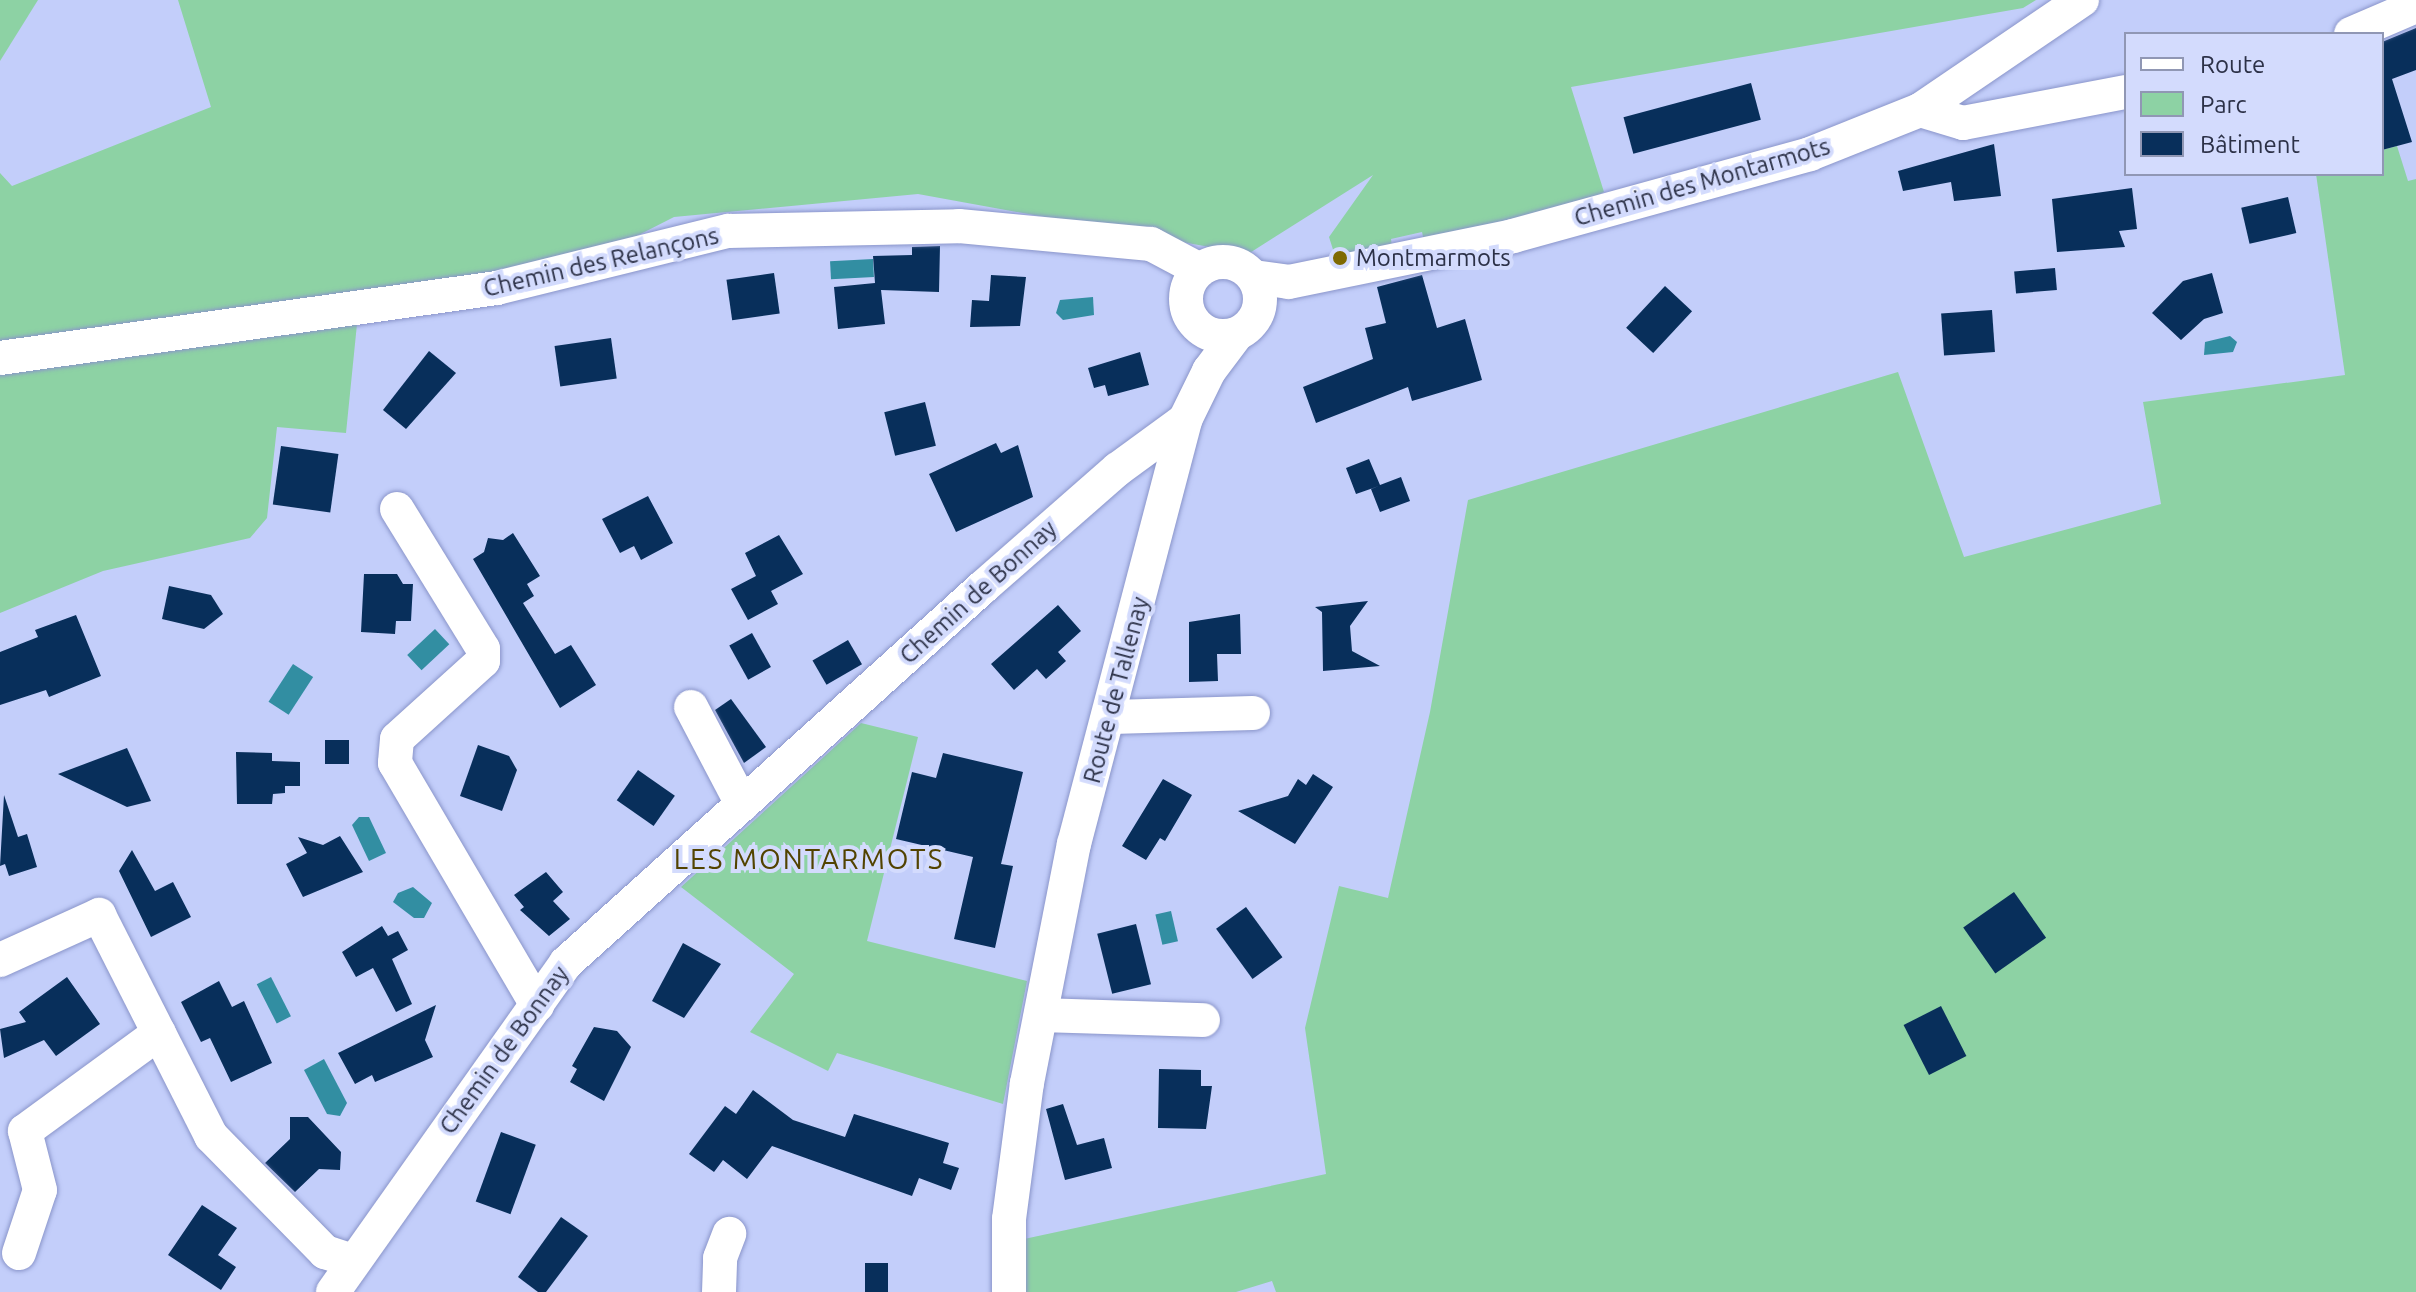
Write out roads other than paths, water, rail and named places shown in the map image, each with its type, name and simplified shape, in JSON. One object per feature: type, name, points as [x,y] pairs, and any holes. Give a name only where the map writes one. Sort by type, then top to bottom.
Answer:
[{"type":"street","name":"Chemin des Montarmots","points":[[1268,287],[1513,236],[1810,154],[1920,110],[2082,0]]},
{"type":"street","points":[[2356,32],[2416,6]]},
{"type":"street","points":[[1920,110],[1963,123],[2124,92]]},
{"type":"street","name":"Chemin des Relançons","points":[[0,358],[497,288],[728,231],[959,226],[1151,244],[1200,270]]},
{"type":"street","points":[[1222,262],[1268,287],[1254,321],[1221,334],[1187,308],[1188,287],[1200,270],[1222,262]]},
{"type":"street","name":"Route de Tallenay","points":[[1009,1292],[1009,1219],[1041,1015],[1074,844],[1111,717],[1185,420],[1209,371],[1221,334]]},
{"type":"street","name":"Chemin de Bonnay","points":[[333,1292],[352,1261],[566,963],[1084,498],[1185,420]]},
{"type":"street","points":[[397,509],[483,649],[483,661],[397,739],[395,763],[537,1005]]},
{"type":"street","points":[[691,707],[742,804]]},
{"type":"street","points":[[1111,717],[1253,713]]},
{"type":"street","points":[[0,960],[99,915],[211,1136],[325,1252],[352,1261]]},
{"type":"street","points":[[1041,1015],[1203,1020]]},
{"type":"street","points":[[19,1253],[40,1190],[25,1131],[159,1033]]},
{"type":"street","points":[[719,1292],[720,1258],[729,1234]]},
{"type":"place","name":"Montmarmots","points":[[1340,258]]},
{"type":"district","name":"LES MONTARMOTS","points":[[809,859]]}]
